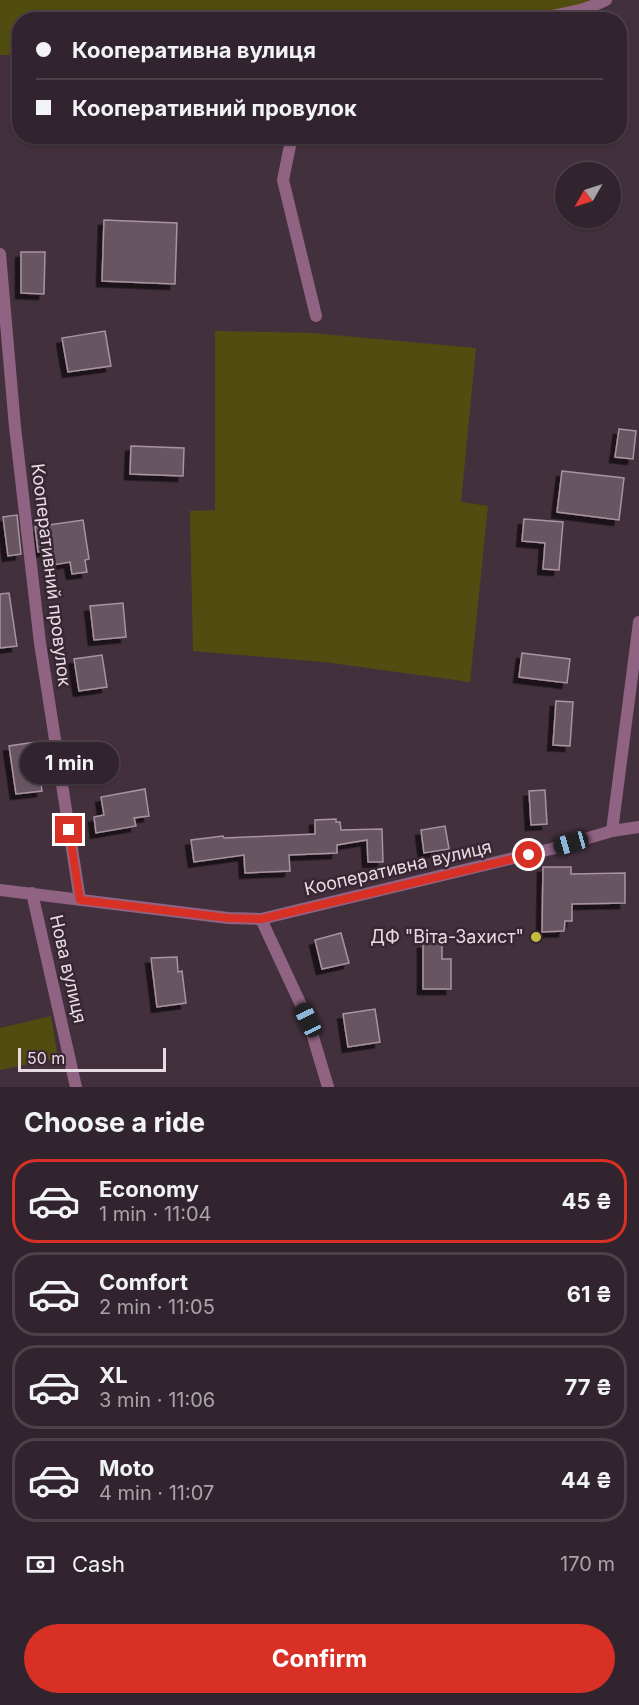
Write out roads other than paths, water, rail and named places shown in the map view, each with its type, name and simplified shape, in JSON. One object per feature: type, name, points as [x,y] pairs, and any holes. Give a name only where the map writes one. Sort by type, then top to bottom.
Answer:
[{"type":"street","points":[[570,12],[598,5],[606,0]]},
{"type":"street","points":[[291,144],[284,180],[316,316]]},
{"type":"street","name":"Кооперативний провулок","points":[[0,254],[15,427],[40,643],[80,900]]},
{"type":"street","points":[[612,831],[639,622]]},
{"type":"street","name":"Кооперативна вулиця","points":[[0,890],[228,918],[261,919],[551,849],[612,831],[639,827]]},
{"type":"street","name":"Нова вулиця","points":[[32,893],[76,1087]]},
{"type":"street","points":[[261,919],[308,1020],[328,1087]]},
{"type":"place","name":"ДФ \"Віта-Захист\"","points":[[536,937]]}]
